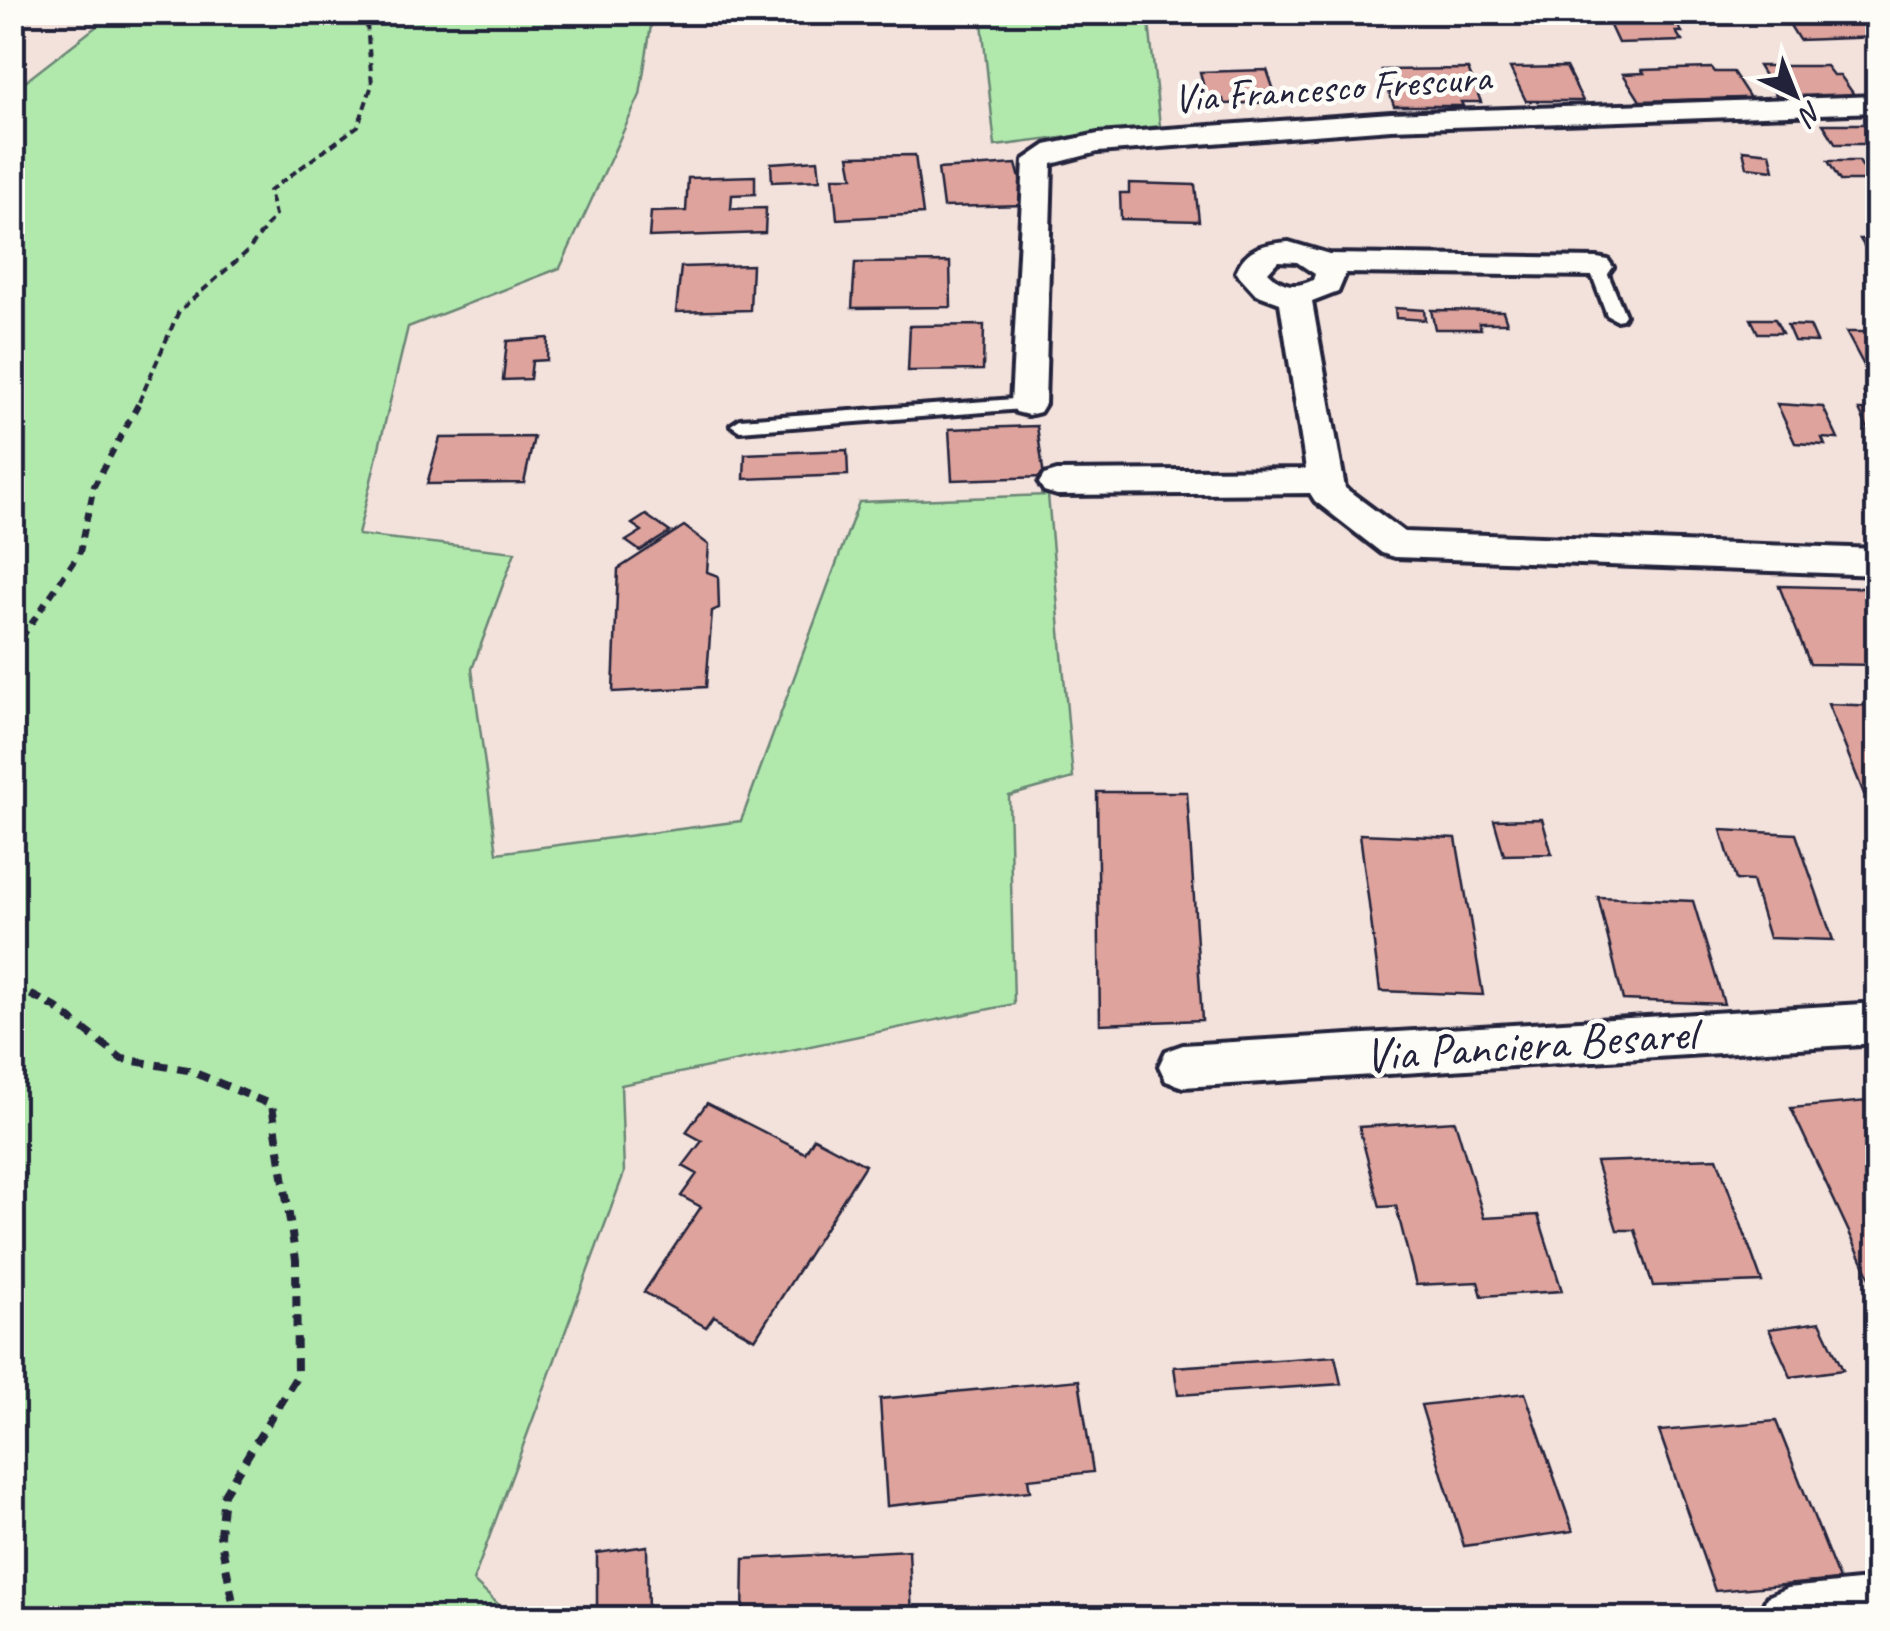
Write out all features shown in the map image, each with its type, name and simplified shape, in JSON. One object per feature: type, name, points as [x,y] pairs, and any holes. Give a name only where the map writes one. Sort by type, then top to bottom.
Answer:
[{"type":"street","name":"Via Francesco Frescura","points":[[1028,404],[1038,160],[1056,150],[1392,121],[1878,104]]},
{"type":"street","points":[[1324,263],[1330,274],[1327,285],[1314,293],[1296,296],[1259,284],[1252,272],[1256,261],[1270,253],[1289,251],[1309,254],[1324,263],[1598,267]]},
{"type":"street","points":[[1296,296],[1328,493],[1395,544],[1878,562]]},
{"type":"street","points":[[1057,483],[1326,481]]},
{"type":"street","name":"Via Panciera Besarel","points":[[1183,1066],[1878,1023]]},
{"type":"street","points":[[1788,1618],[1878,1608]]},
{"type":"lane","points":[[1598,267],[1616,315]]},
{"type":"lane","points":[[740,425],[1028,404]]},
{"type":"path","points":[[12,652],[80,552],[94,486],[138,405],[180,311],[257,239],[275,215],[269,191],[358,126],[372,86],[366,12]]},
{"type":"path","points":[[12,985],[55,1006],[122,1059],[188,1070],[272,1105],[296,1260],[298,1376],[224,1494],[220,1535],[236,1618]]},
{"type":"green space","points":[[115,12],[653,13],[640,95],[560,268],[408,327],[358,535],[515,552],[472,669],[497,853],[741,821],[859,502],[1048,495],[1073,778],[1009,796],[1014,1004],[621,1085],[624,1173],[473,1581],[513,1618],[13,1618],[13,91]]},
{"type":"green space","points":[[981,13],[1148,13],[1160,126],[995,146]]},
{"type":"building","points":[[1669,12],[1682,32],[1676,32],[1682,41],[1618,43],[1604,13]]},
{"type":"building","points":[[1855,12],[1864,25],[1873,25],[1878,37],[1799,40],[1783,14]]},
{"type":"building","points":[[1758,66],[1826,66],[1833,75],[1840,75],[1855,96],[1777,97]]},
{"type":"building","points":[[1566,67],[1583,101],[1526,101],[1510,68]]},
{"type":"building","points":[[1712,68],[1715,72],[1733,72],[1750,98],[1640,101],[1623,74],[1644,73],[1642,70]]},
{"type":"building","points":[[1468,69],[1481,102],[1461,102],[1463,106],[1394,106],[1382,70]]},
{"type":"building","points":[[1267,70],[1278,102],[1224,104],[1223,99],[1207,100],[1200,72]]},
{"type":"building","points":[[1823,124],[1878,124],[1878,144],[1836,144]]},
{"type":"building","points":[[1743,150],[1770,153],[1774,170],[1747,167]]},
{"type":"building","points":[[915,155],[923,214],[837,219],[833,177],[853,177],[849,156]]},
{"type":"building","points":[[818,160],[820,180],[772,182],[771,163]]},
{"type":"building","points":[[1828,161],[1859,161],[1871,181],[1840,181]]},
{"type":"building","points":[[1016,164],[1027,205],[943,207],[938,169]]},
{"type":"building","points":[[755,176],[755,194],[732,195],[731,209],[766,208],[765,233],[649,237],[651,212],[686,211],[688,178]]},
{"type":"building","points":[[1129,183],[1195,185],[1199,221],[1121,219],[1120,193],[1129,193]]},
{"type":"building","points":[[1860,239],[1878,239],[1878,264],[1875,264]]},
{"type":"building","points":[[950,262],[951,307],[852,308],[855,263]]},
{"type":"building","points":[[752,265],[750,310],[676,312],[681,267]]},
{"type":"building","points":[[1395,308],[1424,310],[1425,320],[1396,318]]},
{"type":"building","points":[[1431,310],[1503,311],[1507,323],[1479,323],[1481,329],[1435,329]]},
{"type":"building","points":[[1751,319],[1775,319],[1782,333],[1758,333]]},
{"type":"building","points":[[984,325],[983,370],[908,371],[910,326]]},
{"type":"building","points":[[1787,325],[1810,326],[1817,342],[1794,341]]},
{"type":"building","points":[[1846,332],[1878,332],[1878,373],[1868,373]]},
{"type":"building","points":[[548,338],[547,360],[532,361],[530,379],[503,380],[507,341]]},
{"type":"building","points":[[1864,393],[1878,393],[1878,441],[1874,441],[1859,410],[1873,410]]},
{"type":"building","points":[[1777,404],[1823,407],[1838,439],[1822,438],[1825,445],[1795,443]]},
{"type":"building","points":[[1037,426],[1044,477],[952,480],[949,429]]},
{"type":"building","points":[[534,437],[524,483],[427,484],[440,438]]},
{"type":"building","points":[[847,450],[848,475],[744,479],[745,454]]},
{"type":"building","points":[[646,515],[670,532],[640,551],[626,541],[642,531],[632,524]]},
{"type":"building","points":[[684,526],[709,545],[707,572],[718,576],[719,608],[712,611],[706,687],[613,692],[618,569]]},
{"type":"building","points":[[1779,586],[1863,588],[1878,621],[1878,665],[1810,664]]},
{"type":"building","points":[[1828,704],[1878,706],[1878,794],[1864,794]]},
{"type":"building","points":[[1097,792],[1187,792],[1202,1020],[1100,1024]]},
{"type":"building","points":[[1542,819],[1552,854],[1504,855],[1494,820]]},
{"type":"building","points":[[1721,830],[1796,834],[1833,940],[1769,938],[1752,881],[1736,880]]},
{"type":"building","points":[[1360,834],[1456,838],[1483,995],[1380,991]]},
{"type":"building","points":[[1598,897],[1693,901],[1724,1004],[1623,1000]]},
{"type":"building","points":[[1878,1100],[1878,1292],[1877,1292],[1791,1108]]},
{"type":"building","points":[[707,1103],[805,1153],[814,1138],[865,1165],[755,1339],[714,1316],[706,1327],[644,1292],[701,1207],[681,1196],[697,1174],[683,1166],[702,1141],[686,1132]]},
{"type":"building","points":[[1455,1121],[1484,1218],[1538,1215],[1562,1291],[1482,1296],[1478,1282],[1416,1285],[1396,1206],[1380,1207],[1359,1127]]},
{"type":"building","points":[[1717,1158],[1762,1282],[1653,1286],[1635,1230],[1617,1230],[1596,1162]]},
{"type":"building","points":[[1820,1322],[1843,1370],[1791,1377],[1769,1329]]},
{"type":"building","points":[[1335,1356],[1341,1384],[1178,1395],[1174,1367]]},
{"type":"building","points":[[1079,1380],[1093,1472],[1028,1479],[1030,1491],[887,1506],[880,1399]]},
{"type":"building","points":[[1525,1393],[1573,1531],[1464,1546],[1421,1405]]},
{"type":"building","points":[[1776,1421],[1839,1580],[1715,1591],[1659,1431]]},
{"type":"building","points":[[647,1546],[648,1618],[597,1618],[597,1553]]},
{"type":"building","points":[[909,1550],[912,1618],[743,1618],[744,1559]]}]
